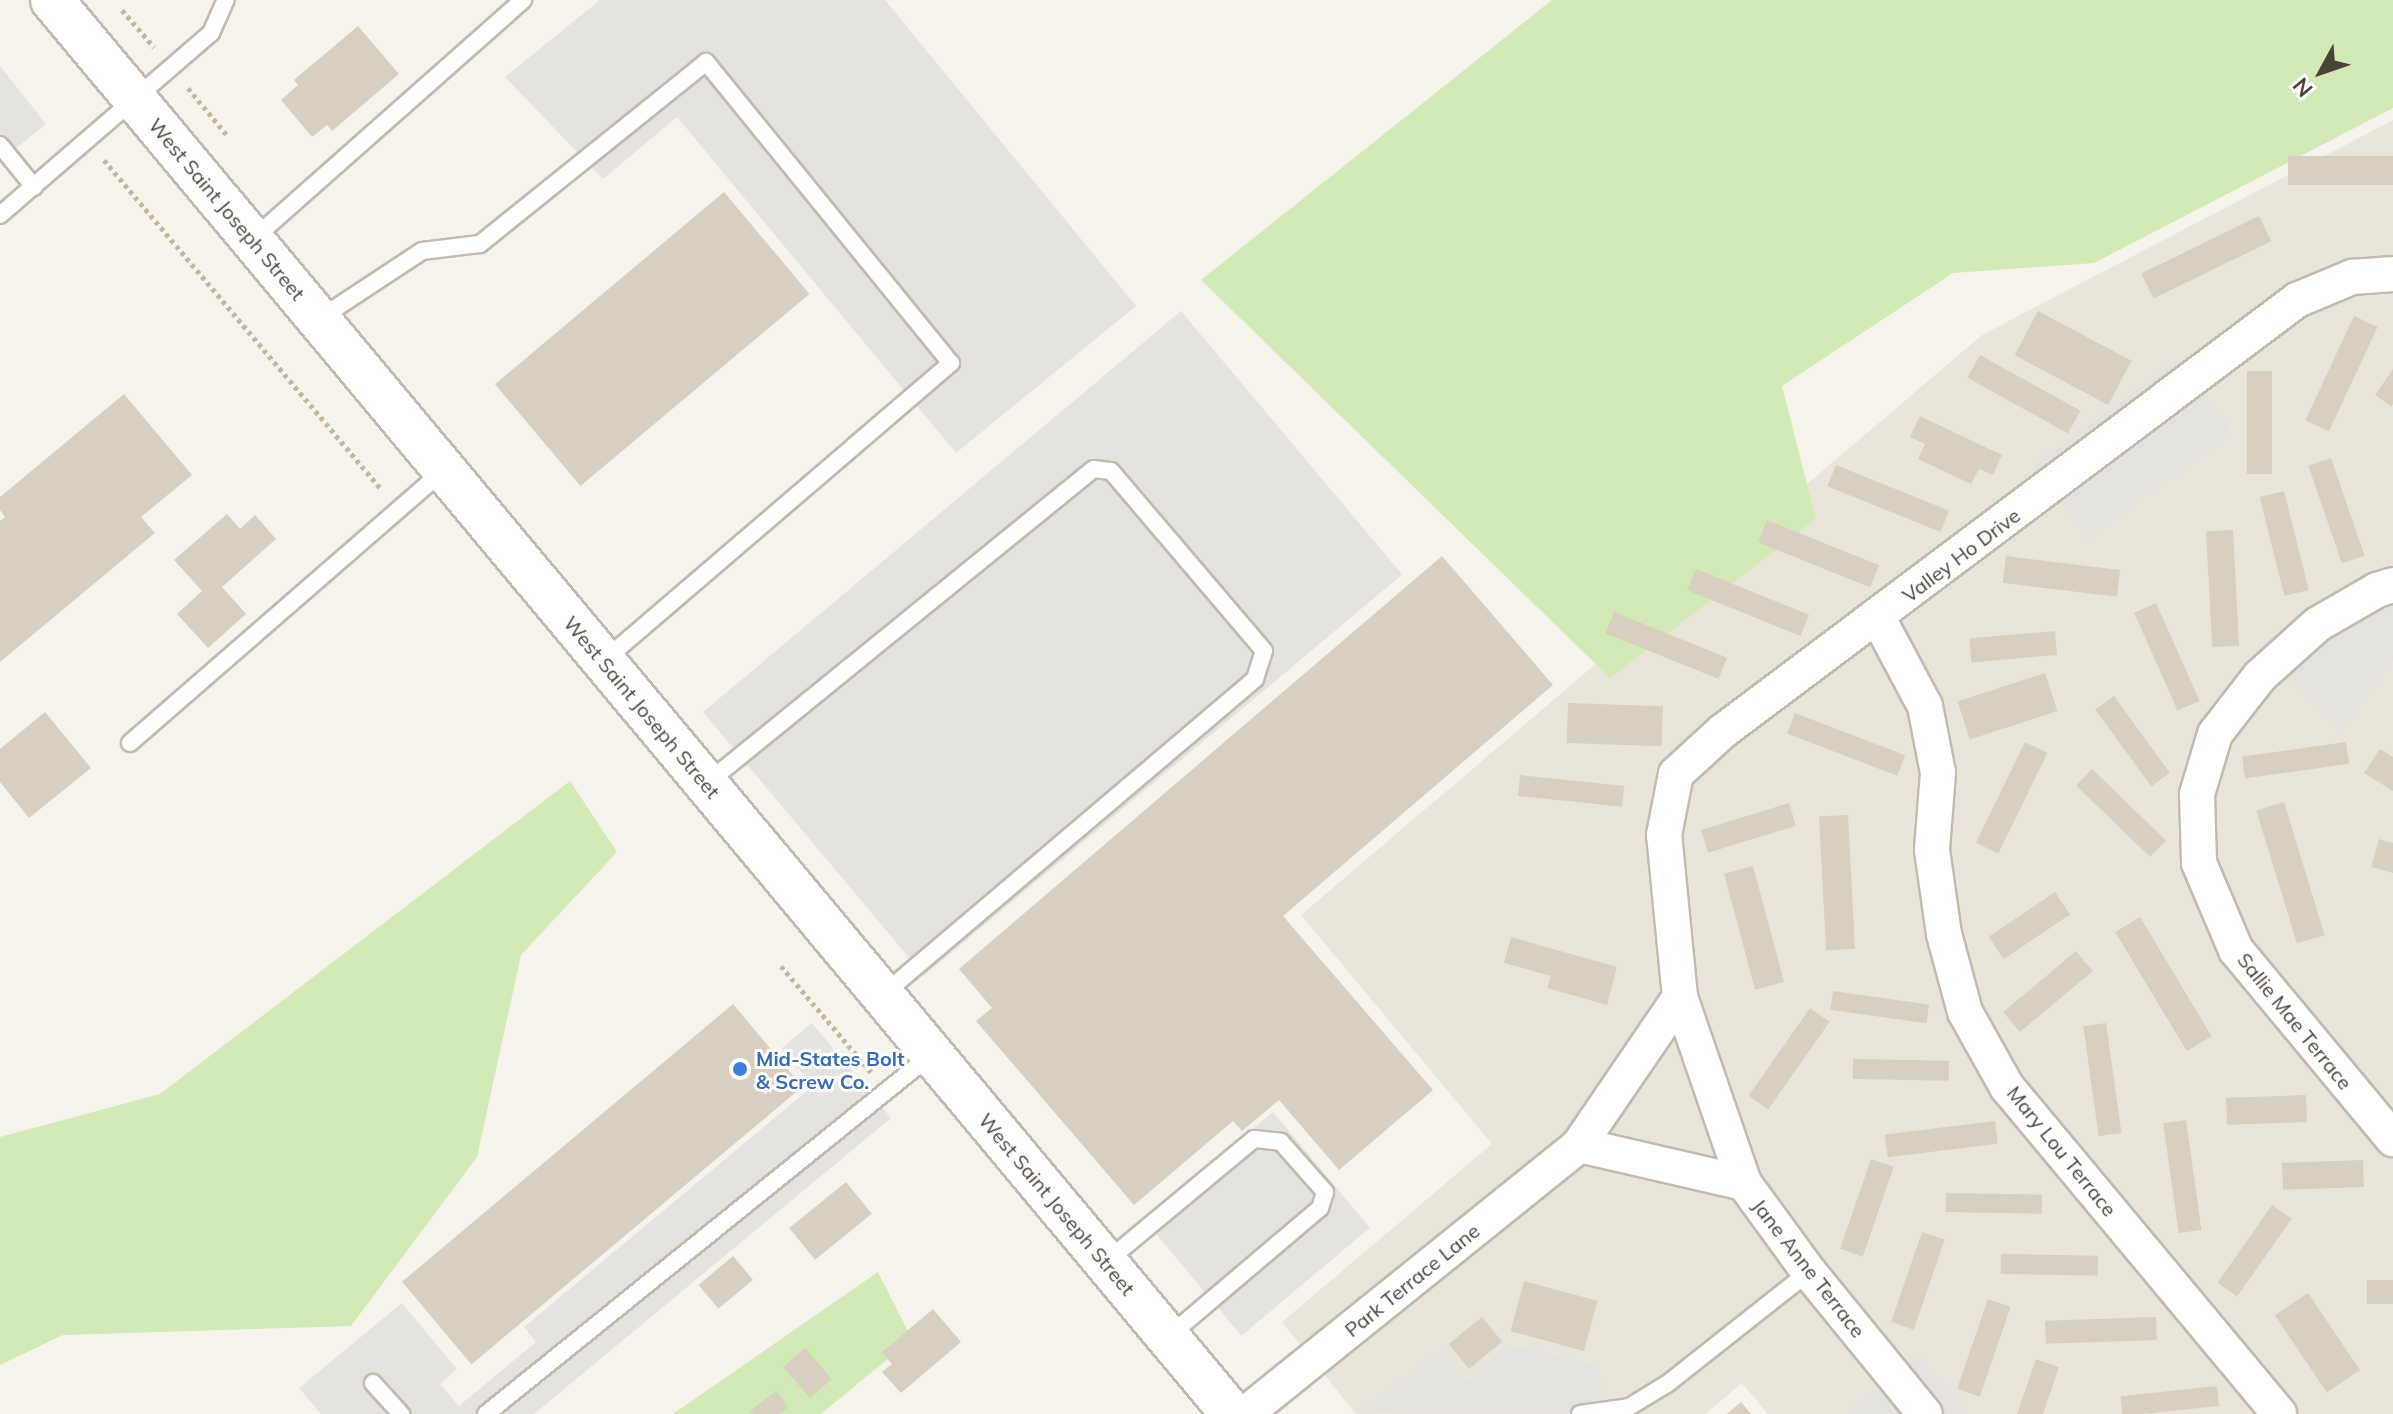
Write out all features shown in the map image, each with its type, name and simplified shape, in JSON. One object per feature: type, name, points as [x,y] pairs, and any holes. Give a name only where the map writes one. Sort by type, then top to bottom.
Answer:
[{"type":"street","name":"West Saint Joseph Street","points":[[52,0],[1232,1414]]},
{"type":"street","name":"Valley Ho Drive","points":[[1680,997],[1664,835],[1676,774],[1723,731],[1878,618],[2297,300],[2352,277],[2393,274]]},
{"type":"street","name":"Sallie Mae Terrace","points":[[2385,587],[2318,624],[2271,666],[2215,734],[2197,794],[2199,863],[2236,950],[2393,1139]]},
{"type":"street","name":"Mary Lou Terrace","points":[[1878,618],[1925,706],[1938,773],[1932,850],[1944,934],[1965,1012],[2007,1087],[2279,1414]]},
{"type":"street","points":[[1579,1145],[1680,997]]},
{"type":"street","points":[[1680,997],[1744,1183]]},
{"type":"street","name":"Jane Anne Terrace","points":[[1579,1145],[1744,1183],[1809,1272],[1925,1414]]},
{"type":"street","name":"Park Terrace Lane","points":[[1245,1414],[1579,1145]]},
{"type":"lane","points":[[0,215],[211,33],[226,0]]},
{"type":"lane","points":[[252,240],[523,0]]},
{"type":"lane","points":[[319,319],[422,251],[480,244],[706,62],[951,363],[604,661]]},
{"type":"lane","points":[[0,145],[34,187]]},
{"type":"lane","points":[[706,784],[1094,469],[1111,471],[1264,651],[1255,679],[883,996]]},
{"type":"lane","points":[[130,743],[444,470]]},
{"type":"lane","points":[[486,1414],[932,1054]]},
{"type":"lane","points":[[1105,1262],[1254,1139],[1281,1142],[1325,1192],[1320,1208],[1168,1337]]},
{"type":"lane","points":[[1580,1414],[1629,1407],[1667,1384],[1809,1272]]},
{"type":"lane","points":[[373,1383],[401,1414]]},
{"type":"path","points":[[88,141],[398,509]]},
{"type":"path","points":[[781,966],[887,1090]]},
{"type":"shaded area","points":[[600,0],[885,0],[1136,306],[956,453],[677,117],[603,179],[505,77]]},
{"type":"shaded area","points":[[0,66],[46,124],[0,161]]},
{"type":"shaded area","points":[[2393,120],[2393,1414],[1768,1414],[1742,1383],[1705,1414],[1356,1414],[1282,1322],[1492,1144],[1301,915],[1982,335]]},
{"type":"shaded area","points":[[1181,311],[1402,575],[924,976],[703,712]]},
{"type":"shaded area","points":[[2178,360],[2231,433],[2087,537],[2034,465]]},
{"type":"shaded area","points":[[2361,574],[2393,604],[2393,660],[2340,730],[2262,644]]},
{"type":"shaded area","points":[[812,1023],[891,1118],[534,1414],[321,1414],[299,1388],[402,1303],[457,1369],[440,1384],[459,1406],[536,1342],[524,1327],[813,1086],[782,1048]]},
{"type":"shaded area","points":[[1273,1112],[1370,1228],[1241,1336],[1144,1220]]},
{"type":"shaded area","points":[[1511,1346],[1598,1365],[1607,1414],[1361,1413],[1442,1351],[1466,1382]]},
{"type":"shaded area","points":[[1917,1355],[1967,1414],[1848,1413]]},
{"type":"green space","points":[[1552,0],[2393,0],[2393,108],[2094,263],[1953,273],[1782,386],[1816,519],[1610,678],[1201,280]]},
{"type":"green space","points":[[570,781],[617,852],[521,955],[477,1157],[351,1326],[63,1335],[0,1365],[0,1137],[160,1094]]},
{"type":"green space","points":[[878,1272],[912,1339],[821,1414],[673,1414]]},
{"type":"building","points":[[358,26],[399,74],[332,131],[327,125],[312,137],[281,100],[298,85],[294,80]]},
{"type":"building","points":[[2288,156],[2393,156],[2393,185],[2288,185]]},
{"type":"building","points":[[724,192],[809,294],[580,486],[495,384]]},
{"type":"building","points":[[2259,216],[2271,241],[2154,299],[2141,273]]},
{"type":"building","points":[[2038,311],[2132,361],[2108,405],[2015,355]]},
{"type":"building","points":[[2354,316],[2378,327],[2329,431],[2305,420]]},
{"type":"building","points":[[1980,355],[2081,411],[2068,433],[1967,378]]},
{"type":"building","points":[[2393,369],[2393,404],[2391,406],[2375,395]]},
{"type":"building","points":[[2247,371],[2272,371],[2272,474],[2247,474]]},
{"type":"building","points":[[124,394],[192,475],[141,517],[155,533],[0,662],[0,521],[5,517],[0,510],[0,497]]},
{"type":"building","points":[[1920,416],[2002,455],[1993,475],[1979,469],[1971,484],[1918,459],[1925,444],[1910,437]]},
{"type":"building","points":[[2331,458],[2365,555],[2342,563],[2308,466]]},
{"type":"building","points":[[1836,465],[1949,511],[1941,532],[1827,486]]},
{"type":"building","points":[[2284,491],[2309,590],[2284,596],[2260,497]]},
{"type":"building","points":[[227,514],[240,529],[255,515],[276,539],[222,587],[246,614],[208,648],[177,614],[202,591],[174,560]]},
{"type":"building","points":[[1767,520],[1879,565],[1870,588],[1758,542]]},
{"type":"building","points":[[2233,530],[2239,646],[2212,647],[2206,531]]},
{"type":"building","points":[[1442,556],[1553,685],[1283,916],[1433,1090],[1339,1170],[1279,1100],[1242,1131],[1233,1121],[1134,1205],[976,1021],[992,1008],[959,969]]},
{"type":"building","points":[[2006,556],[2120,570],[2117,597],[2003,583]]},
{"type":"building","points":[[1696,569],[1809,615],[1801,636],[1687,590]]},
{"type":"building","points":[[2156,603],[2200,701],[2178,711],[2134,613]]},
{"type":"building","points":[[1614,612],[1727,658],[1719,679],[1605,633]]},
{"type":"building","points":[[2055,631],[2057,655],[1971,662],[1969,638]]},
{"type":"building","points":[[2045,673],[2057,711],[1970,739],[1958,701]]},
{"type":"building","points":[[2114,696],[2170,773],[2151,786],[2095,710]]},
{"type":"building","points":[[1568,703],[1663,706],[1662,746],[1567,743]]},
{"type":"building","points":[[45,712],[91,768],[29,818],[0,782],[0,749]]},
{"type":"building","points":[[1795,713],[1905,755],[1897,776],[1787,734]]},
{"type":"building","points":[[2025,742],[2047,753],[1998,854],[1976,843]]},
{"type":"building","points":[[2346,742],[2349,764],[2245,778],[2242,757]]},
{"type":"building","points":[[2380,749],[2393,757],[2393,791],[2364,773]]},
{"type":"building","points":[[2092,769],[2166,841],[2150,857],[2076,786]]},
{"type":"building","points":[[1520,775],[1624,786],[1622,807],[1518,796]]},
{"type":"building","points":[[2284,802],[2325,935],[2297,943],[2256,810]]},
{"type":"building","points":[[1789,803],[1796,826],[1708,853],[1701,830]]},
{"type":"building","points":[[1848,815],[1855,949],[1826,950],[1819,817]]},
{"type":"building","points":[[2379,839],[2393,843],[2393,873],[2371,867]]},
{"type":"building","points":[[1753,866],[1784,982],[1755,990],[1724,874]]},
{"type":"building","points":[[2055,892],[2070,914],[2004,959],[1989,937]]},
{"type":"building","points":[[2140,917],[2212,1036],[2187,1051],[2115,932]]},
{"type":"building","points":[[1511,937],[1617,967],[1607,1005],[1547,988],[1551,976],[1504,963]]},
{"type":"building","points":[[2076,951],[2093,971],[2020,1032],[2003,1012]]},
{"type":"building","points":[[1833,991],[1929,1004],[1926,1023],[1830,1010]]},
{"type":"building","points":[[733,1004],[802,1087],[471,1364],[402,1282]]},
{"type":"building","points":[[1810,1008],[1830,1022],[1768,1109],[1749,1096]]},
{"type":"building","points":[[2106,1023],[2121,1133],[2099,1136],[2083,1026]]},
{"type":"building","points":[[1853,1059],[1949,1061],[1949,1081],[1853,1079]]},
{"type":"building","points":[[2306,1095],[2307,1122],[2227,1125],[2226,1098]]},
{"type":"building","points":[[2186,1120],[2201,1230],[2179,1233],[2163,1123]]},
{"type":"building","points":[[1995,1121],[1998,1144],[1888,1157],[1885,1135]]},
{"type":"building","points":[[1871,1159],[1894,1167],[1863,1257],[1840,1249]]},
{"type":"building","points":[[2363,1160],[2364,1187],[2283,1190],[2282,1163]]},
{"type":"building","points":[[846,1182],[872,1214],[815,1260],[789,1228]]},
{"type":"building","points":[[1946,1193],[2042,1195],[2042,1214],[1946,1212]]},
{"type":"building","points":[[2272,1205],[2292,1219],[2237,1297],[2218,1283]]},
{"type":"building","points":[[1922,1232],[1945,1240],[1914,1330],[1891,1322]]},
{"type":"building","points":[[2001,1254],[2098,1256],[2098,1276],[2001,1274]]},
{"type":"building","points":[[733,1256],[753,1280],[718,1309],[699,1285]]},
{"type":"building","points":[[2367,1280],[2393,1280],[2393,1304],[2367,1304]]},
{"type":"building","points":[[1524,1281],[1597,1301],[1584,1351],[1511,1331]]},
{"type":"building","points":[[2308,1293],[2360,1370],[2327,1392],[2275,1315]]},
{"type":"building","points":[[1988,1299],[2011,1307],[1980,1397],[1957,1389]]},
{"type":"building","points":[[933,1309],[961,1342],[901,1393],[882,1372],[892,1364],[882,1352]]},
{"type":"building","points":[[1482,1317],[1502,1342],[1469,1369],[1449,1344]]},
{"type":"building","points":[[2156,1317],[2157,1340],[2046,1344],[2045,1321]]},
{"type":"building","points":[[805,1348],[832,1379],[810,1398],[783,1367]]},
{"type":"building","points":[[2036,1359],[2059,1367],[2043,1414],[2017,1414]]},
{"type":"building","points":[[2217,1386],[2219,1406],[2122,1414],[2121,1396]]},
{"type":"building","points":[[776,1391],[788,1407],[779,1414],[753,1414],[750,1411]]},
{"type":"building","points":[[1741,1402],[1751,1414],[1727,1414]]},
{"type":"place","name":"Mid-States Bolt & Screw Co.","points":[[740,1069]]}]
